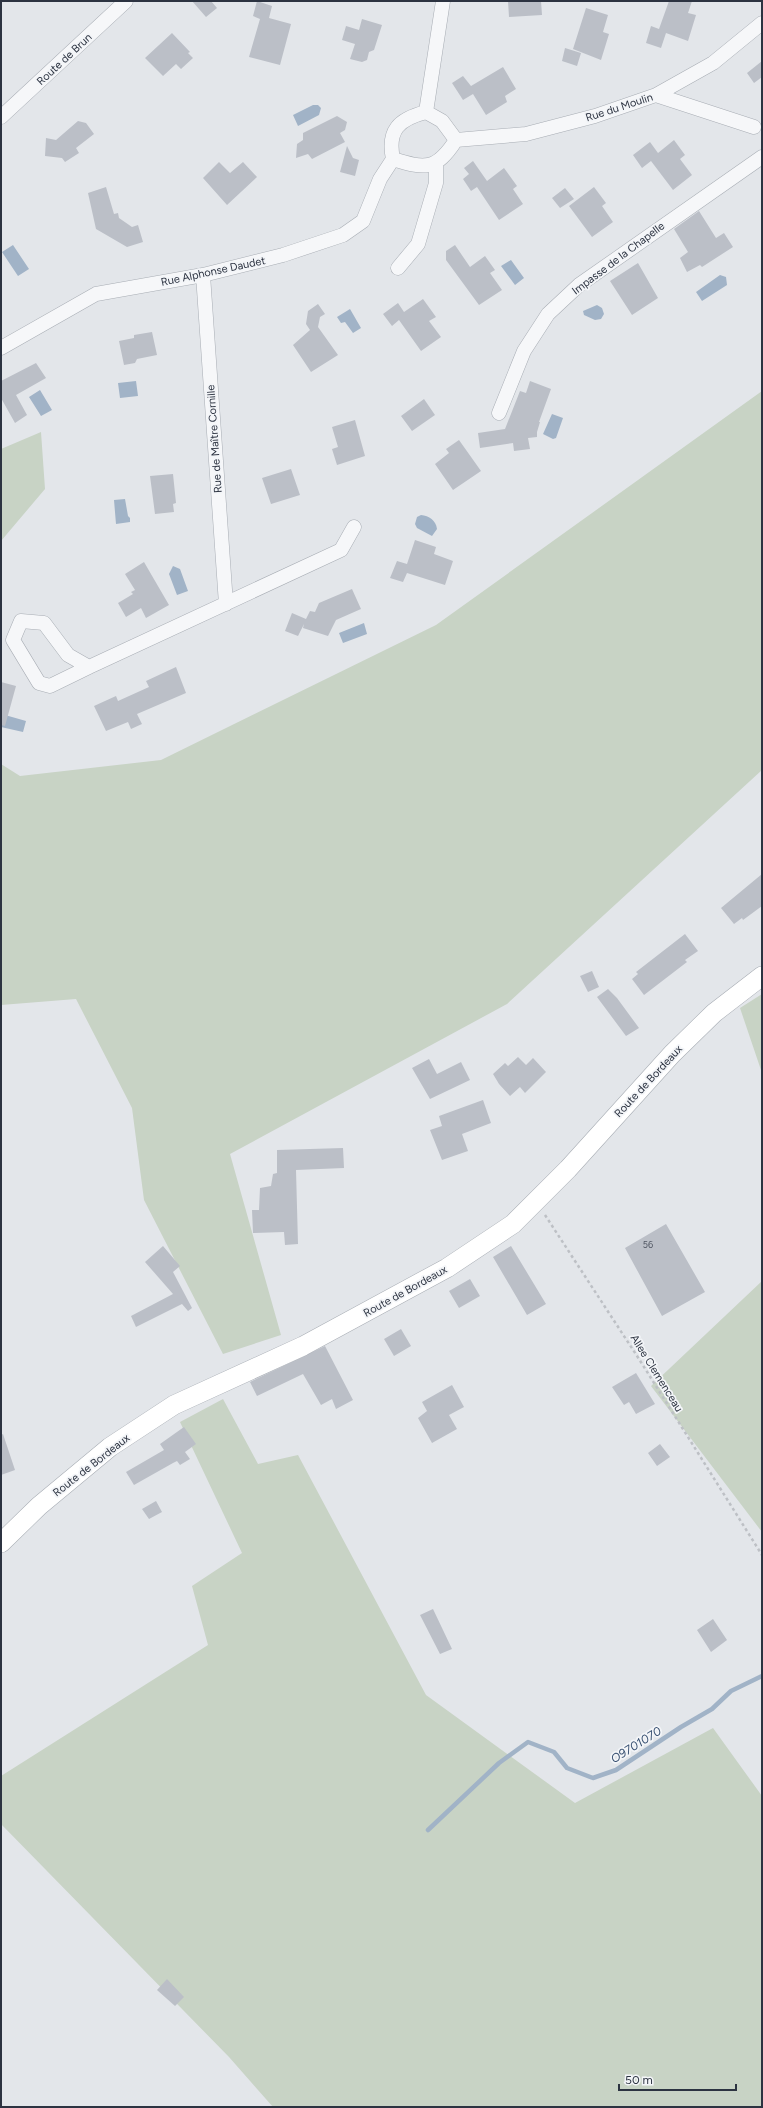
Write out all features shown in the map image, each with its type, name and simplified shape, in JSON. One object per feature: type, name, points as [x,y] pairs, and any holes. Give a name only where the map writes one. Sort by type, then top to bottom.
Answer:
[{"type":"street","name":"Route de Brun","points":[[1,117],[126,1]]},
{"type":"street","points":[[426,112],[443,1]]},
{"type":"street","name":"Rue du Moulin","points":[[456,140],[526,134],[596,116],[656,96],[713,63],[762,23]]},
{"type":"street","points":[[656,96],[754,127]]},
{"type":"street","points":[[426,112],[442,122],[456,140],[448,153],[436,164],[417,166],[393,159],[390,144],[395,128],[412,116],[426,112]]},
{"type":"street","name":"Impasse de la Chapelle","points":[[499,413],[524,350],[548,314],[591,277],[762,157]]},
{"type":"street","name":"Rue Alphonse Daudet","points":[[1,348],[96,294],[203,275],[283,255],[343,235],[363,221],[380,179],[393,159]]},
{"type":"street","points":[[398,268],[418,244],[436,183],[436,164]]},
{"type":"street","name":"Rue de Maître Cornille","points":[[203,275],[226,604]]},
{"type":"street","points":[[89,667],[68,655],[44,624],[21,621],[13,640],[39,683],[50,686],[340,550],[354,527]]},
{"type":"street","name":"Route de Bordeaux","points":[[1,1543],[39,1506],[110,1447],[174,1405],[303,1346],[447,1268],[513,1224],[568,1169],[672,1054],[714,1013],[762,976]]},
{"type":"path","name":"Allee Clemenceau","points":[[536,1201],[639,1359],[762,1555]]},
{"type":"green space","points":[[762,391],[762,770],[507,1004],[230,1154],[281,1335],[223,1354],[144,1200],[132,1108],[76,999],[1,1005],[1,764],[20,776],[161,760],[436,625]]},
{"type":"green space","points":[[41,432],[45,489],[1,541],[1,449]]},
{"type":"green space","points":[[762,994],[762,1073],[740,1008]]},
{"type":"green space","points":[[762,1281],[762,1532],[651,1386]]},
{"type":"green space","points":[[223,1399],[258,1464],[298,1455],[426,1695],[575,1803],[713,1728],[762,1796],[762,2107],[273,2107],[229,2057],[1,1824],[1,1776],[208,1645],[192,1586],[242,1553],[180,1422]]},
{"type":"water","points":[[313,105],[318,105],[321,108],[319,115],[298,126],[293,115]]},
{"type":"water","points":[[13,245],[29,269],[18,276],[2,252]]},
{"type":"water","points":[[511,260],[524,278],[515,285],[501,266]]},
{"type":"water","points":[[720,275],[726,277],[727,285],[702,301],[696,292]]},
{"type":"water","points":[[597,305],[602,308],[604,314],[601,319],[595,320],[584,315],[583,311]]},
{"type":"water","points":[[350,309],[361,328],[353,333],[345,322],[341,323],[337,317]]},
{"type":"water","points":[[136,381],[138,396],[120,398],[118,383]]},
{"type":"water","points":[[40,390],[52,410],[41,416],[29,397]]},
{"type":"water","points":[[552,414],[563,418],[556,438],[553,439],[543,434]]},
{"type":"water","points":[[125,499],[130,522],[116,524],[114,500]]},
{"type":"water","points":[[421,515],[427,516],[434,521],[437,529],[432,536],[417,528],[415,524],[417,517]]},
{"type":"water","points":[[173,566],[180,569],[188,591],[177,595],[169,574]]},
{"type":"water","points":[[364,623],[367,634],[343,643],[339,633]]},
{"type":"water","points":[[1,712],[5,715],[26,721],[23,732],[1,727]]},
{"type":"building","points":[[192,1],[211,1],[217,8],[206,17]]},
{"type":"building","points":[[257,1],[272,6],[269,18],[291,24],[280,65],[249,57],[260,19],[253,16]]},
{"type":"building","points":[[508,1],[541,1],[542,15],[509,17]]},
{"type":"building","points":[[669,1],[692,1],[688,13],[696,15],[688,41],[666,33],[661,48],[646,43],[651,26],[659,29]]},
{"type":"building","points":[[586,8],[608,15],[603,32],[609,34],[601,60],[573,49]]},
{"type":"building","points":[[362,19],[382,25],[374,50],[369,52],[367,60],[362,62],[350,59],[355,44],[342,40],[346,26],[359,30]]},
{"type":"building","points":[[172,33],[190,52],[188,53],[193,58],[181,69],[176,64],[163,76],[145,58]]},
{"type":"building","points":[[565,48],[581,53],[577,66],[562,61]]},
{"type":"building","points":[[762,61],[762,77],[754,83],[747,73]]},
{"type":"building","points":[[503,67],[516,89],[505,96],[507,102],[486,115],[473,94],[463,100],[452,83],[463,76],[471,86]]},
{"type":"building","points":[[337,116],[347,122],[345,130],[340,133],[345,142],[312,159],[308,154],[296,158],[297,144],[303,140],[303,133]]},
{"type":"building","points":[[78,121],[86,123],[94,134],[76,148],[79,153],[65,162],[62,158],[45,156],[46,138],[56,140]]},
{"type":"building","points":[[674,140],[685,155],[680,159],[692,175],[673,190],[651,161],[642,168],[633,155],[650,142],[658,153]]},
{"type":"building","points":[[347,146],[353,158],[359,160],[355,176],[340,172]]},
{"type":"building","points":[[473,161],[487,181],[504,168],[517,186],[513,189],[523,204],[499,220],[477,187],[471,191],[463,179],[469,174],[464,168]]},
{"type":"building","points":[[219,162],[230,173],[243,162],[257,177],[227,205],[203,178]]},
{"type":"building","points":[[106,187],[114,214],[118,213],[119,218],[132,227],[138,225],[143,242],[127,247],[96,229],[88,193]]},
{"type":"building","points":[[594,187],[606,203],[602,206],[613,222],[592,237],[569,206]]},
{"type":"building","points":[[565,188],[574,199],[560,208],[552,198]]},
{"type":"building","points":[[699,211],[716,238],[724,233],[733,247],[702,267],[700,265],[687,272],[680,258],[688,252],[674,229]]},
{"type":"building","points":[[455,245],[470,267],[485,256],[495,270],[490,273],[502,290],[479,305],[446,260],[446,251]]},
{"type":"building","points":[[638,263],[658,298],[632,315],[610,281]]},
{"type":"building","points":[[423,299],[436,317],[429,321],[441,337],[421,351],[399,320],[392,326],[383,314],[398,303],[404,312]]},
{"type":"building","points":[[318,304],[325,314],[320,317],[318,327],[338,355],[311,372],[293,345],[310,330],[306,324],[308,311]]},
{"type":"building","points":[[152,332],[157,355],[137,359],[135,363],[124,365],[119,341],[134,338],[134,335]]},
{"type":"building","points":[[36,363],[46,378],[16,395],[27,415],[15,423],[1,398],[1,381]]},
{"type":"building","points":[[530,381],[551,389],[539,422],[537,437],[528,438],[530,449],[514,451],[513,443],[480,448],[478,433],[505,429],[520,391],[526,393]]},
{"type":"building","points":[[424,399],[435,415],[412,431],[401,416]]},
{"type":"building","points":[[355,420],[365,456],[337,465],[332,449],[338,447],[332,427]]},
{"type":"building","points":[[459,440],[481,471],[453,490],[435,464],[449,453],[446,449]]},
{"type":"building","points":[[291,469],[300,495],[271,504],[262,478]]},
{"type":"building","points":[[173,474],[176,503],[173,504],[174,512],[155,514],[150,476]]},
{"type":"building","points":[[415,540],[436,547],[434,554],[453,561],[445,585],[407,573],[403,582],[390,578],[397,561],[407,564]]},
{"type":"building","points":[[144,562],[169,605],[146,618],[141,608],[126,617],[118,603],[133,594],[131,592],[135,590],[125,574]]},
{"type":"building","points":[[352,589],[361,609],[336,620],[328,636],[303,628],[304,624],[298,636],[285,631],[292,613],[306,619],[310,611],[315,612],[319,603]]},
{"type":"building","points":[[176,667],[186,693],[137,714],[142,724],[131,729],[128,722],[106,731],[94,706],[116,696],[118,701],[149,687],[146,681]]},
{"type":"building","points":[[1,682],[16,686],[5,726],[1,725]]},
{"type":"building","points":[[762,874],[762,906],[743,920],[742,918],[734,924],[721,908]]},
{"type":"building","points":[[685,934],[698,951],[685,960],[687,962],[644,995],[632,979],[638,974],[636,972]]},
{"type":"building","points":[[592,971],[599,987],[588,992],[580,976]]},
{"type":"building","points":[[608,989],[617,998],[639,1028],[626,1036],[597,997]]},
{"type":"building","points":[[518,1057],[526,1065],[533,1058],[546,1072],[525,1093],[520,1087],[510,1096],[499,1084],[493,1074],[505,1063],[508,1066]]},
{"type":"building","points":[[429,1059],[437,1074],[461,1062],[470,1080],[430,1099],[412,1068]]},
{"type":"building","points":[[483,1100],[491,1123],[462,1134],[468,1151],[442,1160],[430,1130],[442,1126],[439,1116]]},
{"type":"building","points":[[343,1148],[344,1168],[296,1170],[298,1244],[285,1245],[284,1232],[253,1233],[252,1210],[259,1210],[260,1188],[271,1186],[273,1174],[277,1173],[277,1150]]},
{"type":"building","points":[[666,1224],[705,1292],[662,1316],[625,1248]]},
{"type":"building","points":[[163,1246],[180,1266],[173,1272],[192,1308],[188,1311],[182,1304],[136,1327],[131,1316],[173,1294],[145,1262]]},
{"type":"building","points":[[511,1246],[546,1304],[527,1315],[493,1257]]},
{"type":"building","points":[[470,1279],[480,1296],[459,1308],[449,1291]]},
{"type":"building","points":[[401,1329],[411,1346],[394,1356],[384,1339]]},
{"type":"building","points":[[325,1346],[353,1400],[336,1409],[332,1399],[321,1405],[303,1374],[257,1396],[250,1382]]},
{"type":"building","points":[[636,1373],[655,1404],[636,1414],[629,1402],[624,1405],[612,1387]]},
{"type":"building","points":[[452,1385],[464,1407],[449,1415],[457,1429],[432,1443],[418,1418],[427,1411],[422,1402]]},
{"type":"building","points":[[184,1427],[196,1444],[185,1452],[190,1459],[180,1465],[177,1461],[134,1485],[126,1472],[164,1450],[160,1444]]},
{"type":"building","points":[[3,1434],[15,1470],[1,1475],[1,1435]]},
{"type":"building","points":[[660,1444],[670,1457],[657,1466],[648,1453]]},
{"type":"building","points":[[156,1501],[162,1512],[149,1519],[142,1509]]},
{"type":"building","points":[[433,1609],[452,1649],[440,1654],[420,1615]]},
{"type":"building","points":[[713,1619],[727,1640],[711,1652],[697,1630]]},
{"type":"building","points":[[167,1979],[184,1997],[175,2006],[157,1990]]},
{"type":"waterway","name":"O9701070","points":[[428,1830],[499,1763],[528,1742],[554,1752],[567,1768],[593,1778],[616,1770],[681,1727],[712,1709],[731,1691],[762,1676]]}]
